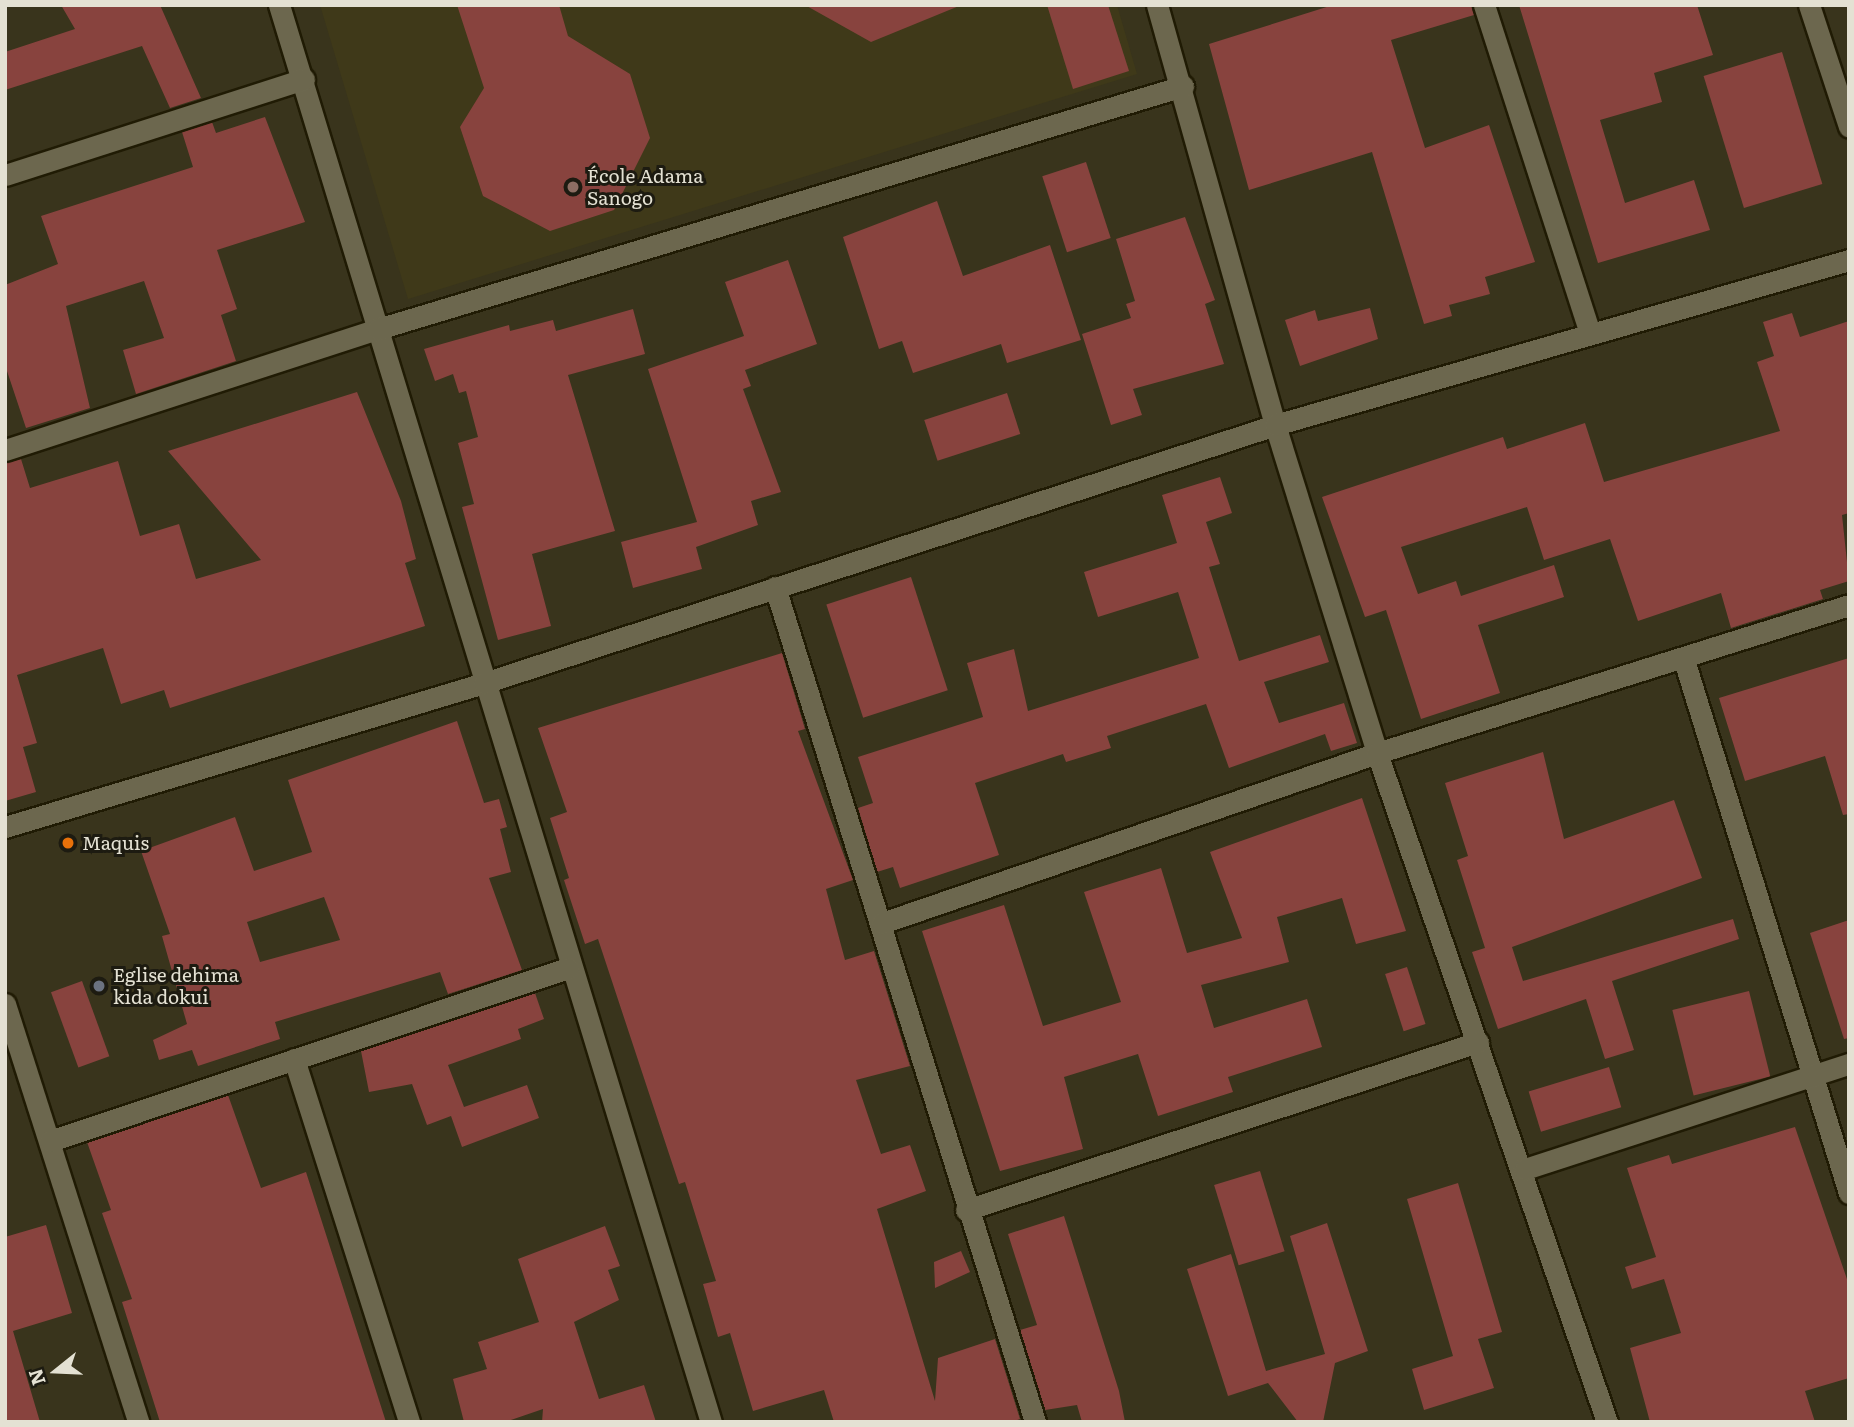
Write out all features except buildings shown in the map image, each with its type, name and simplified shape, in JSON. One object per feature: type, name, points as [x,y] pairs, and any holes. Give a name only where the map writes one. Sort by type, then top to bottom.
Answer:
[{"type":"street","points":[[279,5],[304,79],[568,968],[711,1422]]},
{"type":"street","points":[[1157,5],[1183,86],[1275,425],[1377,753],[1525,1169],[1608,1422]]},
{"type":"street","points":[[1484,5],[1589,331]]},
{"type":"street","points":[[1809,5],[1849,127]]},
{"type":"street","points":[[5,175],[304,79]]},
{"type":"street","points":[[5,450],[377,328],[1183,86]]},
{"type":"street","points":[[5,827],[484,683],[1275,425],[1589,331],[1849,260]]},
{"type":"street","points":[[775,587],[882,923],[966,1210],[1035,1422]]},
{"type":"street","points":[[882,923],[1377,753],[1684,660],[1849,605]]},
{"type":"street","points":[[1684,660],[1849,1193]]},
{"type":"street","points":[[50,1141],[568,968]]},
{"type":"street","points":[[5,1004],[138,1422]]},
{"type":"street","points":[[966,1210],[1478,1042]]},
{"type":"street","points":[[294,1059],[409,1422]]},
{"type":"street","points":[[1525,1169],[1849,1064]]},
{"type":"shaded area","name":"École Adama Sanogo","points":[[320,5],[1117,5],[1137,74],[408,299]]},
{"type":"place","name":"École Adama Sanogo","points":[[573,187]]},
{"type":"place","name":"Maquis","points":[[68,843]]},
{"type":"place","name":"Eglise dehima kida dokui","points":[[99,986]]}]
